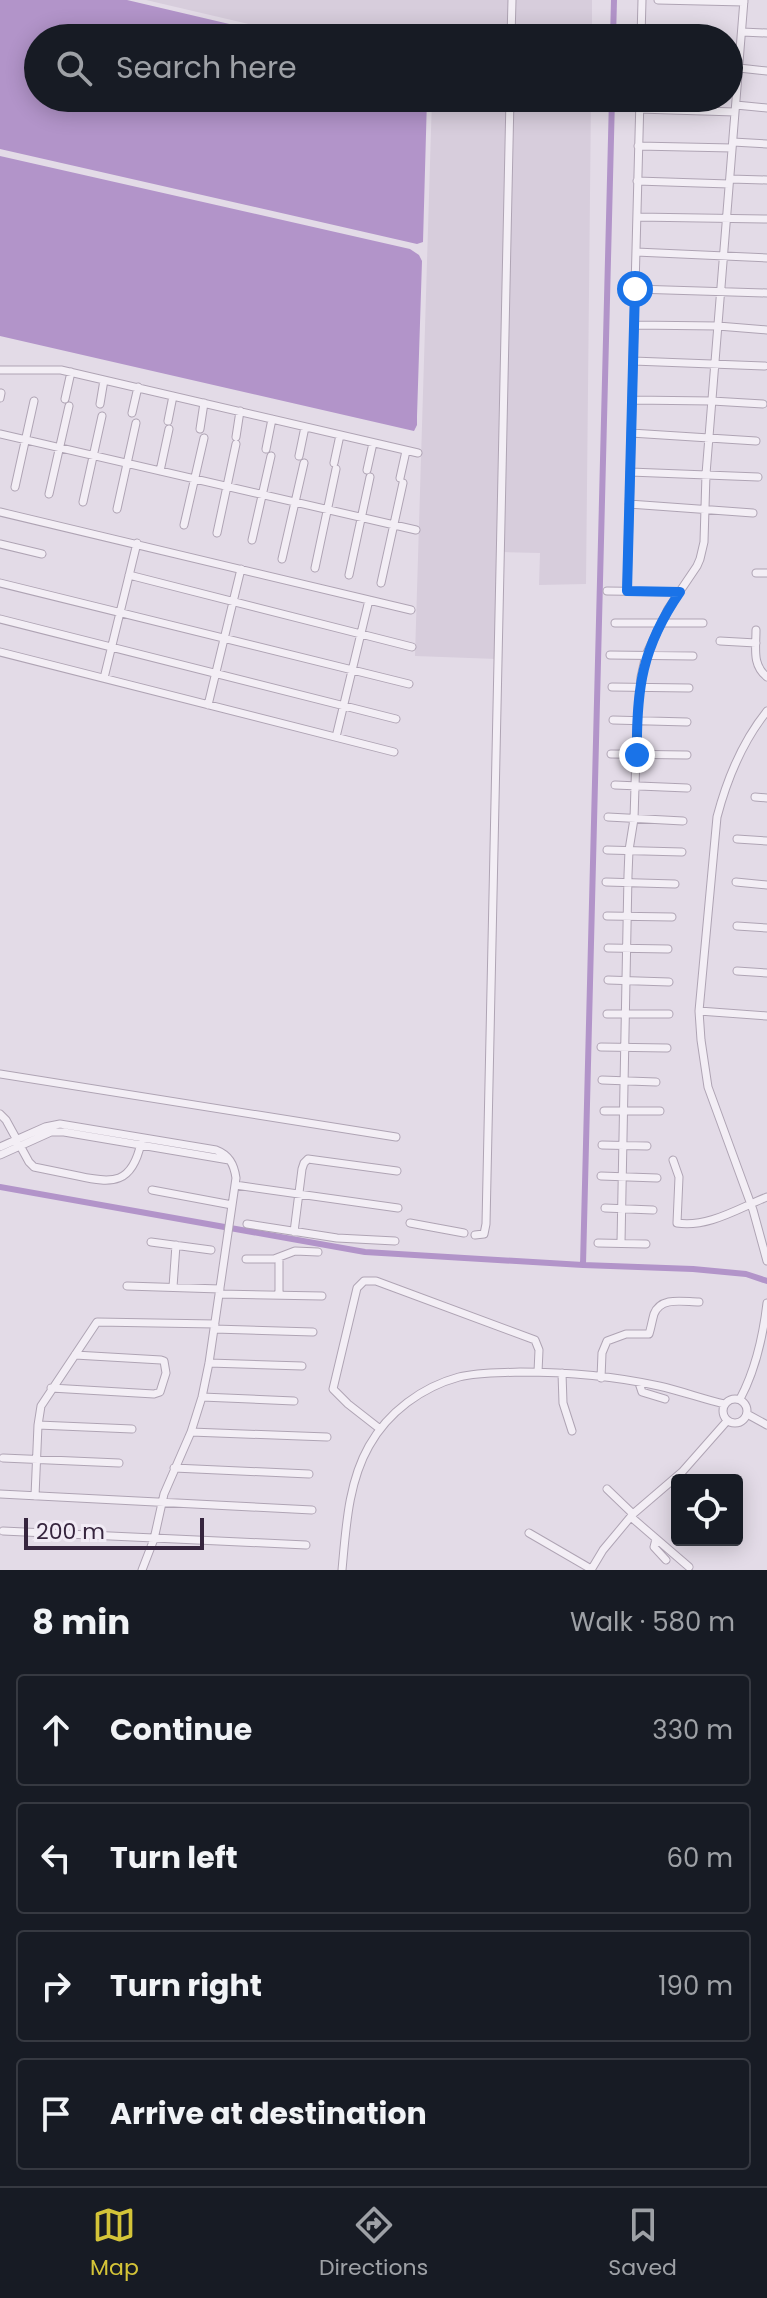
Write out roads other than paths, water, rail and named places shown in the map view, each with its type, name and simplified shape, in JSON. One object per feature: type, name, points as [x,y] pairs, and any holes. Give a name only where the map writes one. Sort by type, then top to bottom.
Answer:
[{"type":"street","points":[[511,24],[512,0]]},
{"type":"street","points":[[641,24],[642,0]]},
{"type":"street","points":[[658,0],[744,1],[743,24]]},
{"type":"street","points":[[743,35],[767,33]]},
{"type":"street","points":[[743,72],[767,71]]},
{"type":"street","points":[[743,108],[767,108]]},
{"type":"street","points":[[475,1235],[484,1234],[486,1224],[510,112]]},
{"type":"street","points":[[627,591],[639,112]]},
{"type":"street","points":[[621,1243],[629,850],[634,819],[640,687],[646,655],[668,609],[700,559],[704,542],[706,474],[736,112]]},
{"type":"street","points":[[638,146],[767,144]]},
{"type":"street","points":[[637,181],[767,180]]},
{"type":"street","points":[[637,217],[767,219]]},
{"type":"street","points":[[636,252],[767,258]]},
{"type":"street","points":[[635,289],[767,293]]},
{"type":"street","points":[[634,325],[767,330]]},
{"type":"street","points":[[633,361],[765,366]]},
{"type":"street","points":[[0,370],[51,368],[418,453]]},
{"type":"street","points":[[49,494],[60,448],[71,372]]},
{"type":"street","points":[[100,404],[104,380]]},
{"type":"street","points":[[132,413],[138,387]]},
{"type":"street","points":[[160,471],[173,396]]},
{"type":"street","points":[[632,400],[763,404]]},
{"type":"street","points":[[15,487],[34,401]]},
{"type":"street","points":[[184,525],[195,479],[204,403]]},
{"type":"street","points":[[217,533],[240,411]]},
{"type":"street","points":[[83,502],[102,416]]},
{"type":"street","points":[[252,540],[272,419]]},
{"type":"street","points":[[117,509],[136,423]]},
{"type":"street","points":[[282,559],[295,502],[305,427]]},
{"type":"street","points":[[631,433],[756,441]]},
{"type":"street","points":[[0,434],[416,530]]},
{"type":"street","points":[[315,568],[340,435]]},
{"type":"street","points":[[349,575],[373,443]]},
{"type":"street","points":[[381,583],[406,451]]},
{"type":"street","points":[[630,472],[758,477]]},
{"type":"street","points":[[629,504],[753,513]]},
{"type":"street","points":[[0,512],[411,610]]},
{"type":"street","points":[[104,678],[137,543]]},
{"type":"street","points":[[0,544],[42,554]]},
{"type":"street","points":[[208,705],[241,569]]},
{"type":"street","points":[[756,573],[767,573]]},
{"type":"street","points":[[129,575],[412,647]]},
{"type":"street","points":[[0,583],[409,684]]},
{"type":"street","points":[[607,591],[680,592]]},
{"type":"street","points":[[336,737],[369,600]]},
{"type":"street","points":[[0,619],[396,719]]},
{"type":"street","points":[[615,623],[703,623]]},
{"type":"street","points":[[756,630],[757,666],[767,677]]},
{"type":"street","points":[[720,641],[756,643]]},
{"type":"street","points":[[0,652],[394,752]]},
{"type":"street","points":[[610,655],[693,656]]},
{"type":"street","points":[[612,687],[689,688]]},
{"type":"street","points":[[767,711],[739,755],[717,817],[699,1011],[708,1087],[751,1203],[767,1261]]},
{"type":"street","points":[[613,720],[687,722]]},
{"type":"street","points":[[611,754],[687,755]]},
{"type":"street","points":[[615,785],[687,788]]},
{"type":"street","points":[[755,797],[767,798]]},
{"type":"street","points":[[608,817],[683,821]]},
{"type":"street","points":[[737,839],[767,841]]},
{"type":"street","points":[[607,850],[682,852]]},
{"type":"street","points":[[606,882],[675,884]]},
{"type":"street","points":[[736,882],[767,885]]},
{"type":"street","points":[[607,916],[672,917]]},
{"type":"street","points":[[737,926],[767,928]]},
{"type":"street","points":[[608,948],[668,949]]},
{"type":"street","points":[[737,971],[767,973]]},
{"type":"street","points":[[608,980],[669,982]]},
{"type":"street","points":[[699,1011],[767,1016]]},
{"type":"street","points":[[607,1014],[669,1014]]},
{"type":"street","points":[[601,1047],[667,1048]]},
{"type":"street","points":[[0,1074],[396,1137]]},
{"type":"street","points":[[602,1080],[656,1082]]},
{"type":"street","points":[[604,1111],[660,1111]]},
{"type":"street","points":[[0,1114],[34,1167],[109,1182],[130,1170],[138,1156],[141,1141]]},
{"type":"street","points":[[0,1155],[45,1127],[60,1124],[231,1161],[235,1169],[215,1326],[202,1397],[191,1432],[174,1468],[142,1570]]},
{"type":"street","points":[[0,1147],[18,1142]]},
{"type":"street","points":[[602,1145],[647,1146]]},
{"type":"street","points":[[294,1232],[302,1169],[308,1159],[397,1171]]},
{"type":"street","points":[[673,1160],[679,1177],[677,1223],[705,1222],[767,1197]]},
{"type":"street","points":[[601,1176],[657,1178]]},
{"type":"street","points":[[235,1185],[398,1208]]},
{"type":"street","points":[[152,1190],[232,1205]]},
{"type":"street","points":[[605,1208],[653,1210]]},
{"type":"street","points":[[410,1223],[464,1233]]},
{"type":"street","points":[[247,1224],[337,1238],[395,1241]]},
{"type":"street","points":[[151,1242],[211,1250]]},
{"type":"street","points":[[598,1243],[646,1244]]},
{"type":"street","points":[[173,1287],[176,1245]]},
{"type":"street","points":[[246,1259],[268,1260],[295,1251],[318,1252]]},
{"type":"street","points":[[279,1258],[279,1295]]},
{"type":"street","points":[[380,1429],[333,1389],[357,1288],[364,1281],[376,1281],[535,1340],[539,1350],[538,1372]]},
{"type":"street","points":[[127,1286],[322,1296]]},
{"type":"street","points":[[601,1378],[602,1353],[607,1341],[626,1334],[649,1334],[654,1313],[664,1303],[699,1302]]},
{"type":"street","points":[[740,1399],[753,1374],[761,1346],[767,1303]]},
{"type":"street","points":[[35,1496],[41,1406],[100,1320],[313,1332]]},
{"type":"street","points":[[51,1388],[160,1392],[166,1368],[164,1361],[75,1355]]},
{"type":"street","points":[[209,1363],[302,1366]]},
{"type":"street","points":[[342,1570],[354,1484],[368,1448],[380,1429],[420,1393],[458,1378],[480,1374],[538,1372],[661,1386],[724,1404]]},
{"type":"street","points":[[562,1373],[563,1403],[572,1431]]},
{"type":"street","points":[[639,1383],[642,1392],[665,1399]]},
{"type":"street","points":[[202,1397],[294,1401]]},
{"type":"street","points":[[727,1421],[722,1410],[724,1404],[728,1400],[740,1399]]},
{"type":"street","points":[[727,1421],[739,1422],[747,1414],[747,1408],[740,1399]]},
{"type":"street","points":[[747,1414],[767,1425]]},
{"type":"street","points":[[529,1533],[591,1569],[632,1516],[682,1472],[727,1421]]},
{"type":"street","points":[[38,1425],[132,1429]]},
{"type":"street","points":[[191,1432],[327,1437]]},
{"type":"street","points":[[3,1458],[119,1463]]},
{"type":"street","points":[[174,1468],[309,1474]]},
{"type":"street","points":[[607,1489],[656,1539],[689,1567]]},
{"type":"street","points":[[0,1494],[312,1510]]},
{"type":"street","points":[[3,1531],[306,1545]]},
{"type":"street","points":[[656,1539],[654,1547],[666,1560]]},
{"type":"waterway","points":[[613,24],[614,0]]},
{"type":"waterway","points":[[583,1265],[612,112]]},
{"type":"waterway","points":[[0,1187],[365,1252],[693,1269],[746,1274],[767,1281]]}]
